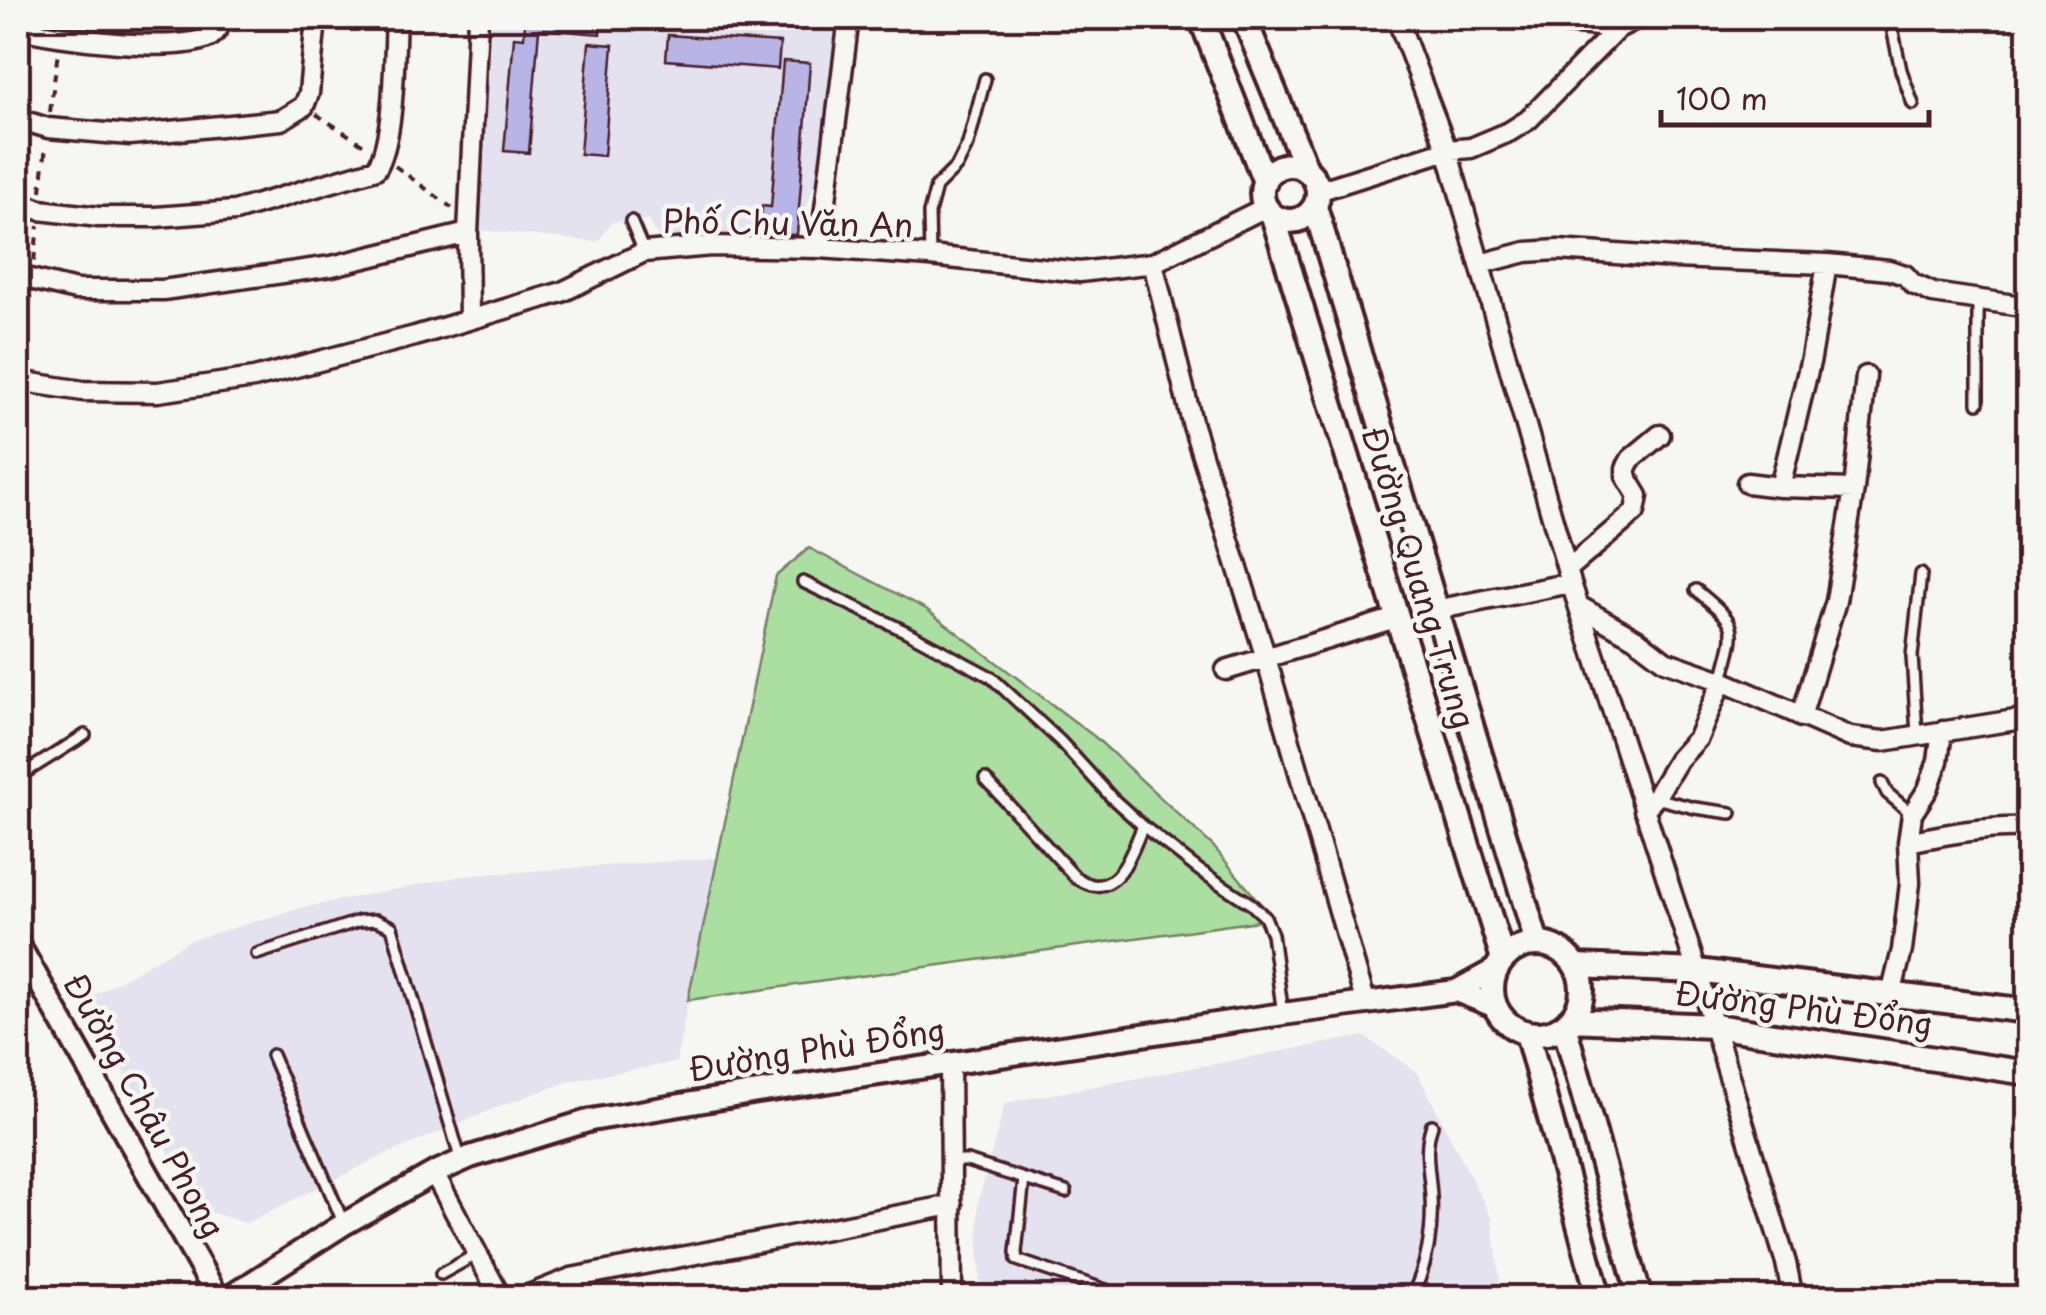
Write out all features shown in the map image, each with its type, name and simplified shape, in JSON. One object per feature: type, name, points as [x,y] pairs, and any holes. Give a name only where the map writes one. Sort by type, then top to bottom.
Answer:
[{"type":"main road","points":[[1201,18],[1265,182]]},
{"type":"main road","name":"Đường Quang Trung","points":[[1244,18],[1313,190],[1537,943]]},
{"type":"main road","points":[[1283,166],[1296,166],[1313,190],[1308,216],[1288,222],[1269,212],[1262,195],[1272,172],[1283,166]]},
{"type":"main road","name":"Đường Quang Trung","points":[[1269,212],[1500,964]]},
{"type":"main road","points":[[1537,943],[1560,950],[1576,966],[1582,994],[1578,1008],[1566,1023],[1546,1033],[1528,1033],[1508,1024],[1496,1007],[1492,988],[1500,964],[1518,948],[1537,943]]},
{"type":"main road","name":"Đường Phù Đổng","points":[[1576,966],[1697,971],[2028,1012]]},
{"type":"main road","name":"Đường Phù Đổng","points":[[1566,1023],[1619,1020],[1714,1026],[2028,1073]]},
{"type":"main road","points":[[1566,1023],[1640,1298]]},
{"type":"main road","points":[[1528,1033],[1600,1298]]},
{"type":"street","points":[[18,28],[44,36],[128,44],[186,44],[210,37],[224,18]]},
{"type":"street","points":[[18,119],[48,128],[130,135],[280,120],[304,106],[310,93],[316,18]]},
{"type":"street","points":[[18,202],[40,210],[99,216],[156,217],[234,211],[376,169],[388,138],[396,18]]},
{"type":"street","points":[[470,318],[468,234],[478,18]]},
{"type":"street","points":[[820,248],[849,18]]},
{"type":"street","points":[[1397,18],[1447,150],[1579,606],[1650,804],[1794,1298]]},
{"type":"street","points":[[1515,18],[1618,28]]},
{"type":"street","points":[[1313,190],[1447,150],[1471,148],[1509,132],[1528,120],[1618,28],[1638,18]]},
{"type":"street","name":"Phố Chu Văn An","points":[[18,381],[83,391],[158,392],[254,378],[562,292],[644,252],[710,246],[820,248],[1080,272],[1153,263],[1269,212]]},
{"type":"street","points":[[18,276],[76,290],[164,290],[332,266],[468,234]]},
{"type":"street","points":[[1480,264],[1526,252],[1558,250],[1827,264],[1889,270],[1933,293],[2028,307]]},
{"type":"street","points":[[1153,263],[1193,426],[1266,658],[1366,1004]]},
{"type":"street","points":[[1780,487],[1811,358],[1827,264]]},
{"type":"street","points":[[1800,716],[1836,601],[1854,489],[1866,376]]},
{"type":"street","points":[[1436,610],[1570,576],[1635,512],[1638,496],[1626,476],[1626,468],[1660,435]]},
{"type":"street","points":[[1747,482],[1854,489]]},
{"type":"street","points":[[1579,606],[1635,638],[1665,661],[1850,737],[1883,741],[2028,718]]},
{"type":"street","points":[[1226,670],[1396,618]]},
{"type":"street","points":[[1650,804],[1678,760],[1698,738],[1722,682]]},
{"type":"street","points":[[1891,995],[1902,950],[1910,883],[1908,842],[1912,814],[1928,789],[1942,731]]},
{"type":"street","points":[[1908,842],[2006,827],[2028,828]]},
{"type":"street","name":"Đường Châu Phong","points":[[18,944],[218,1298]]},
{"type":"street","name":"Đường Phù Đổng","points":[[228,1298],[344,1224],[434,1173],[529,1137],[591,1120],[950,1063],[1456,991],[1500,964]]},
{"type":"street","points":[[1456,991],[1496,1007]]},
{"type":"street","points":[[950,1063],[952,1298]]},
{"type":"street","points":[[434,1173],[500,1298]]},
{"type":"street","points":[[521,1298],[570,1278],[952,1205]]},
{"type":"lane","points":[[1890,18],[1913,104]]},
{"type":"lane","points":[[930,256],[929,213],[936,187],[957,166],[968,144],[985,78]]},
{"type":"lane","points":[[631,221],[644,252]]},
{"type":"lane","points":[[1978,301],[1978,403]]},
{"type":"lane","points":[[1917,734],[1912,656],[1922,574]]},
{"type":"lane","points":[[804,582],[991,677],[1143,826],[1198,870],[1251,904],[1265,917],[1272,934],[1283,1014]]},
{"type":"lane","points":[[1696,590],[1722,612],[1732,627],[1734,636],[1722,682]]},
{"type":"lane","points":[[18,777],[85,736]]},
{"type":"lane","points":[[985,780],[1076,878],[1093,885],[1117,878],[1143,826]]},
{"type":"lane","points":[[1882,782],[1887,793],[1912,814]]},
{"type":"lane","points":[[1650,804],[1731,813]]},
{"type":"lane","points":[[257,954],[358,921],[376,920],[392,927],[460,1161]]},
{"type":"lane","points":[[272,1055],[344,1224]]},
{"type":"lane","points":[[1411,1298],[1432,1232],[1426,1150],[1432,1126]]},
{"type":"lane","points":[[952,1162],[966,1161],[1066,1192]]},
{"type":"lane","points":[[1024,1179],[1017,1260],[1106,1290],[1110,1298]]},
{"type":"lane","points":[[442,1274],[477,1254]]},
{"type":"shaded area","points":[[18,18],[210,18],[199,28],[170,35],[46,27]]},
{"type":"shaded area","points":[[492,18],[836,18],[822,163],[795,241],[662,243],[648,220],[612,222],[598,242],[477,230]]},
{"type":"shaded area","points":[[716,858],[676,1062],[570,1081],[505,1104],[380,1157],[246,1223],[200,1209],[84,1001],[189,941],[301,908],[462,876]]},
{"type":"shaded area","points":[[1364,1036],[1417,1072],[1492,1219],[1502,1297],[980,1297],[978,1203],[1005,1103]]},
{"type":"green space","points":[[654,18],[828,18],[828,25]]},
{"type":"green space","points":[[809,548],[926,609],[1095,737],[1213,846],[1273,919],[688,1000],[776,576]]},
{"type":"building","points":[[525,18],[601,18],[600,34],[539,29],[529,153],[504,151],[514,37],[524,38]]},
{"type":"building","points":[[668,35],[780,43],[778,69],[666,60]]},
{"type":"building","points":[[589,43],[613,45],[604,156],[580,154]]},
{"type":"building","points":[[783,61],[810,63],[797,235],[760,234],[762,206],[771,207]]}]
